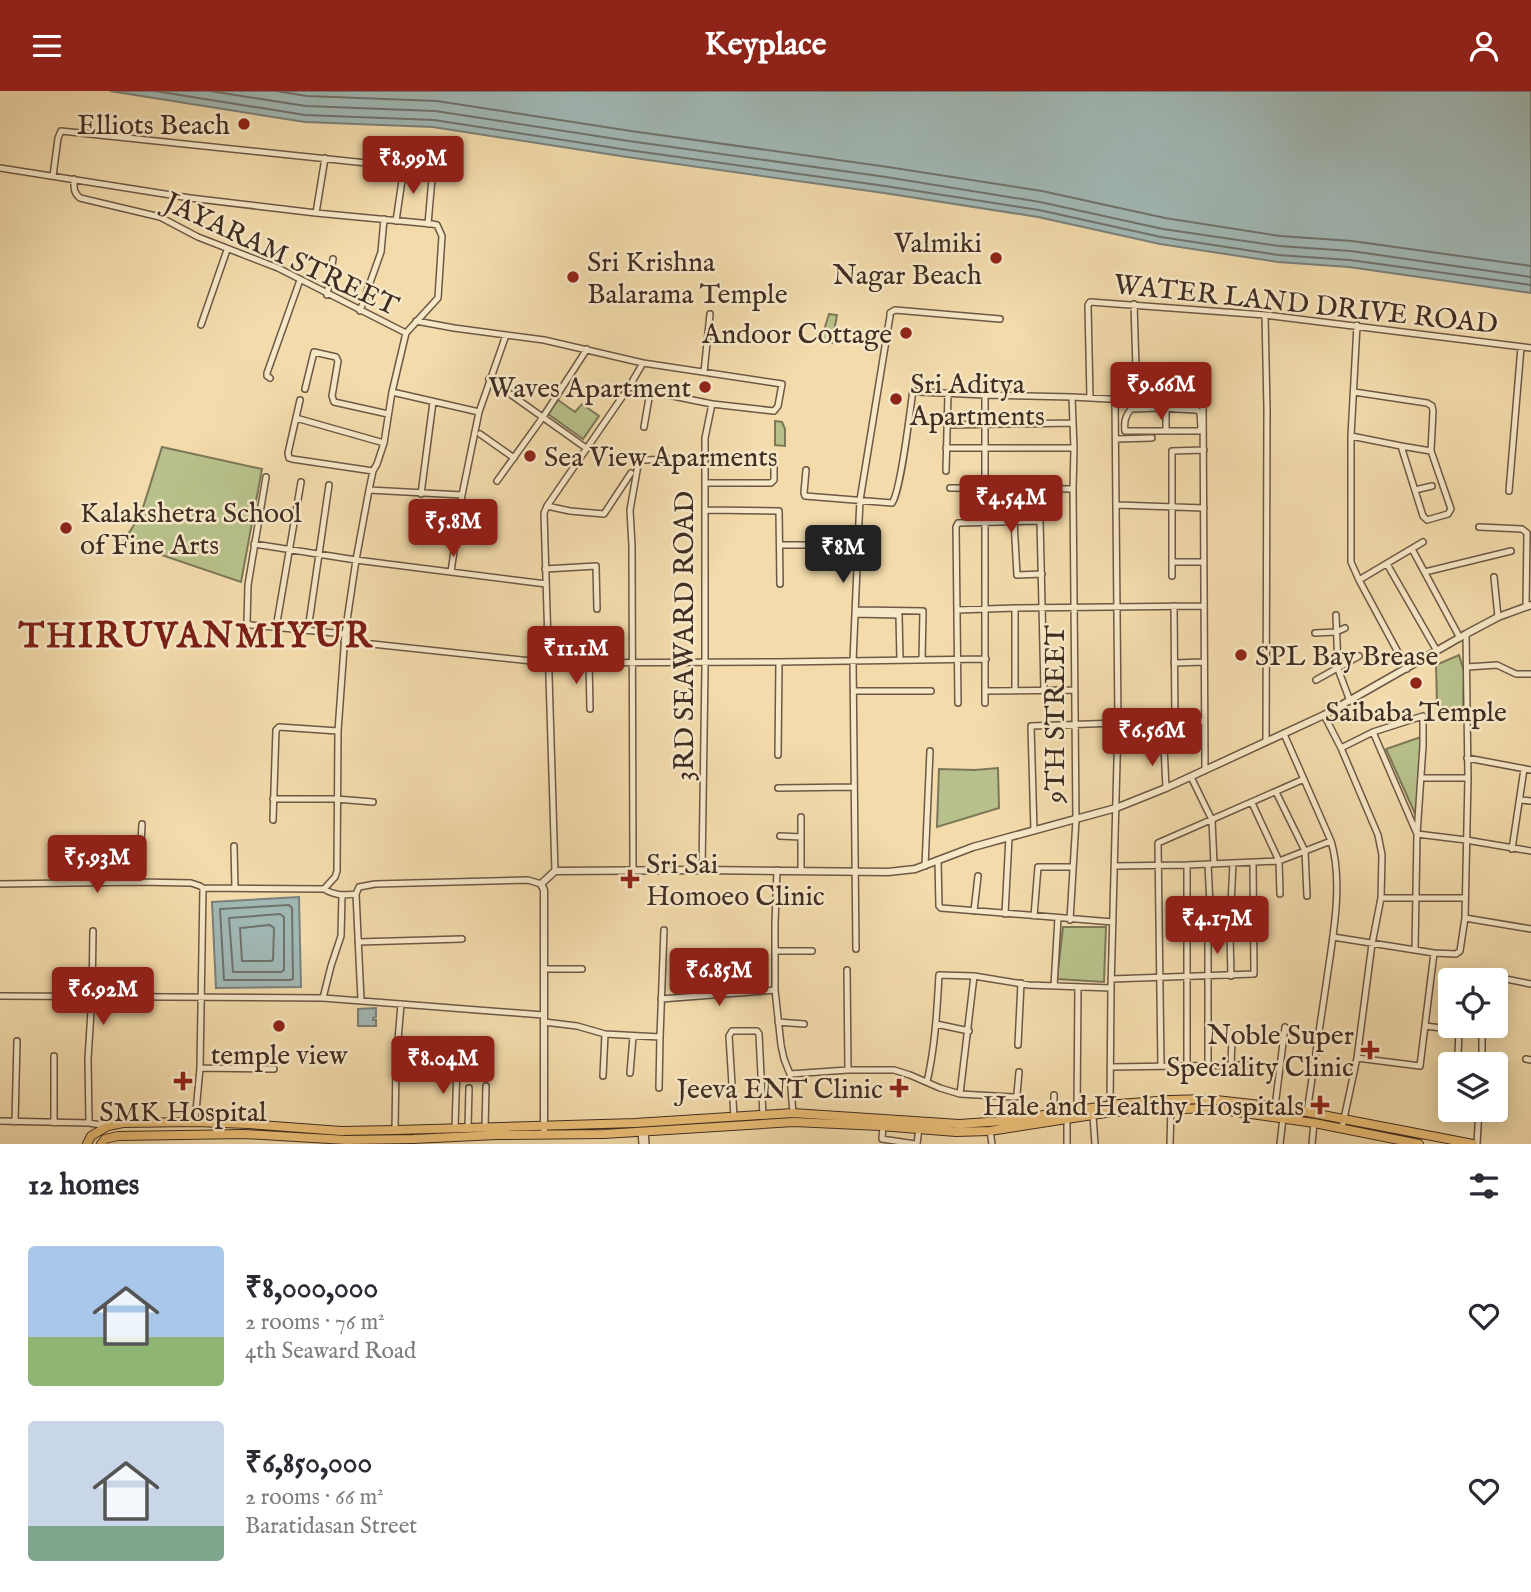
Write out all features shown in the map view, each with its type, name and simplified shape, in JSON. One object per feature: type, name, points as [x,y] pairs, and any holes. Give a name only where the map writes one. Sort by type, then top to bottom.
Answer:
[{"type":"main road","points":[[101,1144],[105,1139],[118,1136],[211,1139],[244,1134],[346,1140],[455,1127],[635,1123],[763,1116],[956,1132],[990,1131],[1093,1116],[1111,1109],[1170,1100],[1207,1100],[1307,1112],[1343,1123],[1475,1144]]},
{"type":"main road","points":[[87,1144],[92,1136],[108,1126],[123,1123],[195,1122],[341,1131],[395,1130],[450,1140],[643,1132],[794,1118],[958,1124],[1077,1111],[1208,1108],[1314,1123],[1343,1123],[1378,1140],[1419,1144]]},
{"type":"street","points":[[53,176],[61,131],[424,169],[431,174],[428,223]]},
{"type":"street","points":[[316,213],[324,158]]},
{"type":"street","points":[[396,221],[404,167]]},
{"type":"street","points":[[0,168],[190,198],[428,223],[437,225],[442,236],[438,298],[406,333],[392,392],[384,443],[373,471],[356,560],[344,638],[338,731],[337,871],[324,889]]},
{"type":"street","name":"JAYARAM STREET","points":[[74,179],[75,194],[80,198],[160,217],[227,250],[278,268],[406,333]]},
{"type":"street","points":[[360,311],[381,253],[384,219]]},
{"type":"street","points":[[201,325],[227,250]]},
{"type":"street","points":[[327,295],[333,259]]},
{"type":"street","points":[[270,378],[267,373],[300,280]]},
{"type":"street","name":"WATER LAND DRIVE ROAD","points":[[1090,398],[1090,302],[1265,315],[1531,348]]},
{"type":"street","points":[[1134,304],[1134,408]]},
{"type":"street","points":[[856,949],[853,661],[860,500],[890,316],[892,311],[1000,319]]},
{"type":"street","points":[[704,372],[710,314]]},
{"type":"street","points":[[1265,315],[1266,742]]},
{"type":"street","points":[[416,321],[587,349],[643,363],[782,384],[778,406],[774,411],[712,404],[629,387]]},
{"type":"street","points":[[1357,325],[1351,436],[1351,562],[1407,669]]},
{"type":"street","points":[[451,572],[479,412],[506,335]]},
{"type":"street","points":[[1509,491],[1521,348]]},
{"type":"street","points":[[497,481],[587,349]]},
{"type":"street","points":[[305,389],[314,352],[336,357],[338,361],[332,396],[334,402],[388,414]]},
{"type":"street","points":[[555,871],[544,513],[643,363]]},
{"type":"street","points":[[489,379],[586,448]]},
{"type":"street","points":[[806,470],[805,495],[889,503],[895,500],[916,391],[1203,404],[1205,770]]},
{"type":"street","points":[[392,392],[479,412]]},
{"type":"street","points":[[645,427],[650,392]]},
{"type":"street","points":[[1353,392],[1432,406],[1431,451],[1451,509],[1449,513],[1426,520],[1423,516],[1401,446]]},
{"type":"street","points":[[946,471],[948,393]]},
{"type":"street","points":[[985,395],[985,703]]},
{"type":"street","name":"9TH STREET","points":[[1070,920],[1076,820],[1072,397]]},
{"type":"street","points":[[1111,1109],[1111,979],[1118,723],[1115,399]]},
{"type":"street","points":[[300,400],[289,458],[373,471]]},
{"type":"street","points":[[1157,401],[1163,408],[1166,431]]},
{"type":"street","points":[[421,494],[433,402]]},
{"type":"street","name":"3RD SEAWARD ROAD","points":[[702,870],[705,439],[712,404]]},
{"type":"street","points":[[1134,408],[1196,409],[1200,412],[1200,428],[1199,431],[1125,431],[1126,414],[1134,408]]},
{"type":"street","points":[[296,418],[384,443]]},
{"type":"street","points":[[947,425],[1072,423]]},
{"type":"street","points":[[480,435],[514,458]]},
{"type":"street","points":[[1351,436],[1431,451]]},
{"type":"street","points":[[1116,439],[1152,438]]},
{"type":"street","points":[[946,448],[1074,448]]},
{"type":"street","points":[[1172,576],[1172,451],[1204,450]]},
{"type":"street","points":[[633,870],[630,510],[641,460],[705,459]]},
{"type":"street","points":[[706,483],[771,483],[774,479],[774,460]]},
{"type":"street","points":[[547,506],[604,514],[631,473]]},
{"type":"street","points":[[266,477],[248,585],[248,624],[550,663],[986,659]]},
{"type":"street","points":[[276,628],[301,482]]},
{"type":"street","points":[[308,630],[329,485]]},
{"type":"street","points":[[1415,490],[1432,486]]},
{"type":"street","points":[[950,488],[1073,489]]},
{"type":"street","points":[[369,490],[463,495]]},
{"type":"street","points":[[1117,505],[1204,508]]},
{"type":"street","points":[[706,510],[778,510],[780,584]]},
{"type":"street","points":[[1014,521],[1017,575],[1042,575]]},
{"type":"street","points":[[958,703],[958,523],[1040,521],[1044,690]]},
{"type":"street","points":[[541,884],[555,871],[888,872],[915,869],[973,847],[1116,808],[1191,777],[1324,715],[1498,617],[1528,606],[1527,533],[1522,529],[1479,527]]},
{"type":"street","points":[[1359,580],[1423,542]]},
{"type":"street","points":[[254,544],[546,584]]},
{"type":"street","points":[[780,545],[816,545]]},
{"type":"street","points":[[1333,937],[1434,953],[1460,953],[1465,918],[1467,667],[1463,636],[1412,549]]},
{"type":"street","points":[[1425,572],[1511,551]]},
{"type":"street","points":[[1172,562],[1203,562]]},
{"type":"street","points":[[1387,563],[1437,651]]},
{"type":"street","points":[[545,569],[596,565],[597,609]]},
{"type":"street","points":[[1494,577],[1498,617]]},
{"type":"street","points":[[1174,606],[1176,722],[1204,721]]},
{"type":"street","points":[[957,610],[1204,606]]},
{"type":"street","points":[[1014,690],[1015,608]]},
{"type":"street","points":[[856,612],[923,611],[922,660]]},
{"type":"street","points":[[856,612],[899,615],[900,660]]},
{"type":"street","points":[[1336,615],[1338,669],[1350,701]]},
{"type":"street","points":[[1315,633],[1336,632],[1345,628]]},
{"type":"street","points":[[890,646],[900,646]]},
{"type":"street","points":[[1316,680],[1359,656]]},
{"type":"street","points":[[778,755],[779,662]]},
{"type":"street","points":[[1174,663],[1204,662]]},
{"type":"street","points":[[589,663],[590,709]]},
{"type":"street","points":[[1467,667],[1497,665],[1516,674],[1531,674]]},
{"type":"street","points":[[985,691],[1074,689]]},
{"type":"street","points":[[854,691],[931,691]]},
{"type":"street","points":[[1324,715],[1378,835],[1382,855],[1381,898],[1357,1058],[1343,1123]]},
{"type":"street","points":[[1341,748],[1373,732],[1423,716],[1415,950]]},
{"type":"street","points":[[1034,832],[1031,726],[1118,723]]},
{"type":"street","points":[[273,820],[277,728],[338,731]]},
{"type":"street","points":[[1373,732],[1417,834]]},
{"type":"street","points":[[1284,734],[1331,841],[1336,868],[1333,937],[1307,1112]]},
{"type":"street","points":[[1164,747],[1166,788]]},
{"type":"street","points":[[925,866],[930,751]]},
{"type":"street","points":[[1467,758],[1528,769],[1512,849]]},
{"type":"street","points":[[1191,777],[1212,820],[1210,905]]},
{"type":"street","points":[[1421,778],[1468,779]]},
{"type":"street","points":[[1161,1066],[1159,843],[1304,779]]},
{"type":"street","points":[[778,788],[854,787]]},
{"type":"street","points":[[1276,792],[1305,851],[1307,896]]},
{"type":"street","points":[[273,799],[373,802]]},
{"type":"street","points":[[1520,800],[1531,801]]},
{"type":"street","points":[[1251,803],[1279,861],[1280,894]]},
{"type":"street","points":[[800,871],[801,817]]},
{"type":"street","points":[[139,882],[142,824]]},
{"type":"street","points":[[1417,834],[1531,851]]},
{"type":"street","points":[[780,836],[801,837]]},
{"type":"street","points":[[1005,914],[1009,837]]},
{"type":"street","points":[[1115,866],[1279,861],[1331,841]]},
{"type":"street","points":[[234,846],[235,888]]},
{"type":"street","points":[[938,860],[940,908],[1113,922]]},
{"type":"street","points":[[1231,905],[1233,863]]},
{"type":"street","points":[[1111,979],[1254,974],[1253,863]]},
{"type":"street","points":[[1187,865],[1187,1066]]},
{"type":"street","points":[[1034,916],[1038,867],[1073,867]]},
{"type":"street","points":[[777,870],[775,991],[784,1059],[790,1074],[794,1118]]},
{"type":"street","points":[[974,911],[978,876]]},
{"type":"street","points":[[362,1000],[356,894],[359,887],[375,884],[528,880],[541,884],[544,890],[544,1135]]},
{"type":"street","points":[[0,884],[191,883],[203,888],[324,889],[335,895],[356,894]]},
{"type":"street","points":[[195,1122],[200,1068],[203,888]]},
{"type":"street","points":[[323,998],[341,936],[342,895]]},
{"type":"street","points":[[1381,898],[1465,898]]},
{"type":"street","points":[[1054,986],[1058,918]]},
{"type":"street","points":[[1465,918],[1531,929]]},
{"type":"street","points":[[659,1088],[664,930]]},
{"type":"street","points":[[89,1123],[88,1059],[93,931]]},
{"type":"street","points":[[1230,936],[1231,976]]},
{"type":"street","points":[[358,942],[462,939]]},
{"type":"street","points":[[1208,940],[1208,1065]]},
{"type":"street","points":[[775,951],[812,951]]},
{"type":"street","points":[[1357,1058],[1420,1066],[1434,953]]},
{"type":"street","points":[[544,969],[582,969]]},
{"type":"street","points":[[846,970],[848,1070]]},
{"type":"street","points":[[927,1082],[932,1060],[941,974],[1054,986],[1111,988]]},
{"type":"street","points":[[960,1094],[974,977]]},
{"type":"street","points":[[1508,979],[1531,984]]},
{"type":"street","points":[[1018,1045],[1021,983]]},
{"type":"street","points":[[1077,1111],[1078,987]]},
{"type":"street","points":[[661,999],[775,991]]},
{"type":"street","points":[[0,996],[202,996],[362,1000],[543,1019],[605,1034],[660,1037]]},
{"type":"street","points":[[395,1130],[396,1064],[401,1004]]},
{"type":"street","points":[[778,1022],[804,1024]]},
{"type":"street","points":[[936,1024],[968,1031]]},
{"type":"street","points":[[1425,1026],[1438,1028]]},
{"type":"street","points":[[1275,1107],[1284,1027]]},
{"type":"street","points":[[734,1117],[729,1036],[732,1031],[757,1031],[759,1034],[763,1116]]},
{"type":"street","points":[[603,1076],[605,1034]]},
{"type":"street","points":[[630,1073],[633,1037]]},
{"type":"street","points":[[1231,1065],[1232,1038]]},
{"type":"street","points":[[15,1122],[18,1041]]},
{"type":"street","points":[[54,1056],[54,1123]]},
{"type":"street","points":[[396,1064],[486,1068]]},
{"type":"street","points":[[1110,1067],[1247,1065]]},
{"type":"street","points":[[455,1127],[457,1066]]},
{"type":"street","points":[[200,1068],[274,1069]]},
{"type":"street","points":[[790,1074],[894,1070],[960,1094],[1014,1097],[1017,1094],[1019,1072]]},
{"type":"street","points":[[485,1126],[486,1086]]},
{"type":"street","points":[[468,1127],[469,1088]]},
{"type":"street","points":[[1054,1095],[1054,1114]]},
{"type":"street","points":[[1170,1144],[1171,1109]]},
{"type":"street","points":[[1093,1116],[1095,1144]]},
{"type":"street","points":[[1280,1144],[1283,1118]]},
{"type":"street","points":[[1067,1120],[1067,1144]]},
{"type":"street","points":[[0,1121],[89,1123],[108,1126]]},
{"type":"street","points":[[1475,1144],[1478,1122]]},
{"type":"street","points":[[1312,1144],[1314,1123]]},
{"type":"street","points":[[883,1126],[882,1141],[916,1144],[919,1128]]},
{"type":"street","points":[[990,1131],[992,1144]]},
{"type":"street","points":[[643,1132],[644,1144]]},
{"type":"green space","points":[[829,314],[837,315],[832,343],[821,340]]},
{"type":"green space","points":[[558,400],[575,412],[582,404],[599,416],[583,439],[548,414]]},
{"type":"green space","points":[[775,421],[782,422],[785,429],[785,446],[775,445]]},
{"type":"green space","points":[[162,447],[262,469],[241,582],[123,542],[141,514]]},
{"type":"green space","points":[[1459,655],[1464,671],[1463,714],[1437,704],[1436,665]]},
{"type":"green space","points":[[1421,737],[1417,818],[1386,749]]},
{"type":"green space","points":[[998,768],[999,808],[937,827],[939,769]]},
{"type":"green space","points":[[1251,906],[1252,932],[1207,932],[1206,908]]},
{"type":"green space","points":[[1063,927],[1106,927],[1104,982],[1057,979]]},
{"type":"water","points":[[110,91],[1531,91],[1531,293],[1349,267],[1278,262],[1160,244],[1038,217],[433,127],[305,122]]},
{"type":"water","points":[[299,897],[301,987],[216,988],[212,902]]},
{"type":"water","points":[[376,1008],[376,1017],[373,1020],[376,1020],[376,1026],[358,1026],[358,1009]]},
{"type":"place","name":"Elliots Beach","points":[[244,124]]},
{"type":"place","name":"Valmiki Nagar Beach","points":[[996,258]]},
{"type":"place","name":"Sri Krishna Balarama Temple","points":[[573,277]]},
{"type":"place","name":"Andoor Cottage","points":[[906,333]]},
{"type":"place","name":"Waves Apartment","points":[[705,387]]},
{"type":"place","name":"Sri Aditya Apartments","points":[[896,399]]},
{"type":"place","name":"Sea View Aparments","points":[[530,456]]},
{"type":"place","name":"Kalakshetra School of Fine Arts","points":[[66,528]]},
{"type":"place","name":"SPL Bay Brease","points":[[1241,655]]},
{"type":"place","name":"Saibaba Temple","points":[[1416,683]]},
{"type":"place","name":"Sri Sai Homoeo Clinic","points":[[630,879]]},
{"type":"place","name":"temple view","points":[[279,1026]]},
{"type":"place","name":"Noble Super Speciality Clinic","points":[[1370,1050]]},
{"type":"place","name":"SMK Hospital","points":[[183,1081]]},
{"type":"place","name":"Jeeva ENT Clinic","points":[[899,1088]]},
{"type":"place","name":"Hale and Healthy Hospitals","points":[[1320,1105]]},
{"type":"district","name":"THIRUVANMIYUR","points":[[196,635]]}]
